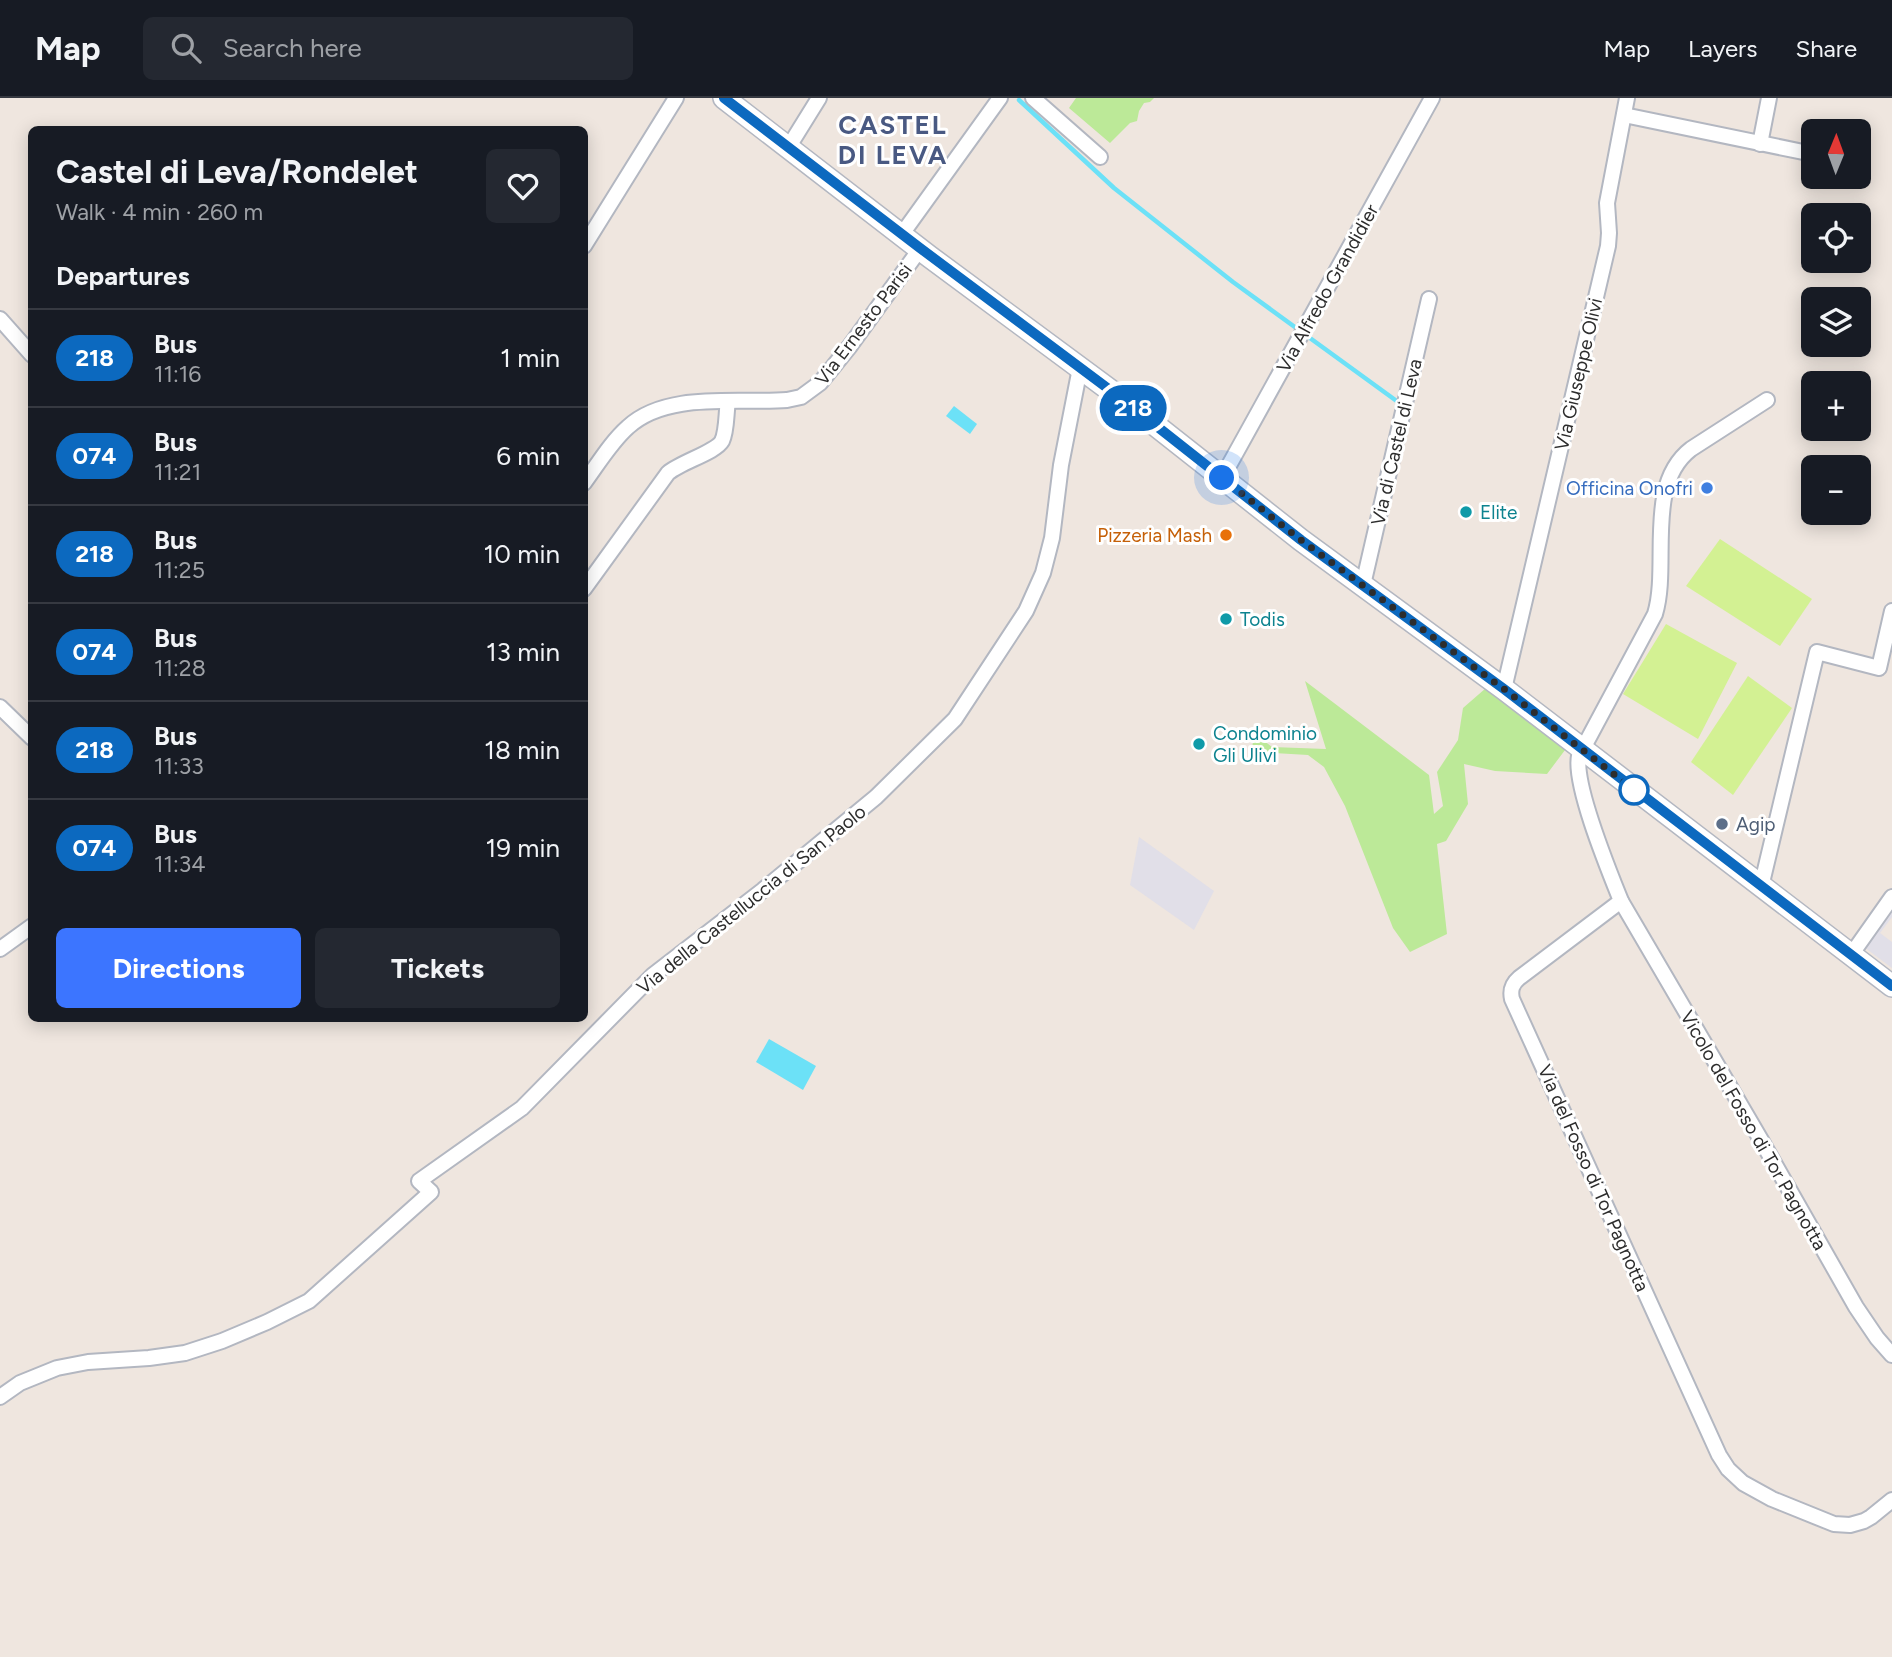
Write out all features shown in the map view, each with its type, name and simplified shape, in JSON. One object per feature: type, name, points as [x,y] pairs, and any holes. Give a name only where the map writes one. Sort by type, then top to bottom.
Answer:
[{"type":"street","points":[[588,240],[676,98]]},
{"type":"street","points":[[724,98],[1892,986]]},
{"type":"street","points":[[788,148],[819,98]]},
{"type":"street","points":[[902,234],[1000,98]]},
{"type":"street","points":[[1033,98],[1100,157]]},
{"type":"street","name":"Via Alfredo Grandidier","points":[[1222,478],[1432,98]]},
{"type":"street","name":"Via Giuseppe Olivi","points":[[1504,689],[1608,246],[1607,203],[1627,98]]},
{"type":"street","points":[[1760,144],[1769,98]]},
{"type":"street","points":[[1624,115],[1801,152]]},
{"type":"street","name":"Via Ernesto Parisi","points":[[588,478],[626,429],[649,413],[682,404],[787,400],[808,393],[820,383],[850,346],[920,248]]},
{"type":"street","name":"Via di Castel di Leva","points":[[1363,585],[1429,299]]},
{"type":"street","points":[[0,319],[28,350]]},
{"type":"street","name":"Via della Castelluccia di San Paolo","points":[[0,1397],[20,1383],[57,1368],[88,1362],[185,1353],[222,1341],[309,1301],[431,1192],[419,1181],[522,1108],[653,975],[763,890],[876,797],[955,719],[1032,599],[1048,560],[1061,465],[1080,368]]},
{"type":"street","points":[[1621,901],[1600,847],[1577,763],[1581,750],[1655,614],[1659,596],[1663,508],[1675,467],[1691,449],[1767,400]]},
{"type":"street","points":[[588,583],[665,477],[678,465],[721,443],[728,401]]},
{"type":"street","points":[[1762,887],[1817,652],[1879,668],[1892,611]]},
{"type":"street","points":[[0,707],[28,734]]},
{"type":"street","points":[[1851,955],[1892,897]]},
{"type":"street","name":"Vicolo del Fosso di Tor Pagnotta","points":[[1621,901],[1856,1307],[1892,1355]]},
{"type":"street","name":"Via del Fosso di Tor Pagnotta","points":[[1621,901],[1519,978],[1512,987],[1512,999],[1719,1455],[1728,1469],[1758,1491],[1834,1524],[1850,1525],[1864,1521],[1892,1500]]},
{"type":"street","points":[[0,949],[28,929]]},
{"type":"shaded area","points":[[1139,837],[1214,891],[1194,930],[1130,885]]},
{"type":"shaded area","points":[[1892,909],[1892,917],[1880,933],[1892,942],[1892,968],[1864,947]]},
{"type":"green space","points":[[1076,98],[1154,98],[1144,103],[1137,121],[1130,123],[1110,143],[1069,108]]},
{"type":"green space","points":[[1720,539],[1812,599],[1780,646],[1686,586]]},
{"type":"green space","points":[[1666,624],[1737,663],[1698,739],[1623,694]]},
{"type":"green space","points":[[1748,676],[1792,708],[1733,795],[1691,762]]},
{"type":"green space","points":[[1305,681],[1429,775],[1434,814],[1443,806],[1437,772],[1458,740],[1463,708],[1486,688],[1565,750],[1547,774],[1495,771],[1464,764],[1468,804],[1446,841],[1437,844],[1447,934],[1410,952],[1393,928],[1345,806],[1324,767],[1308,755],[1274,753],[1251,758],[1254,733],[1272,747],[1326,749]]},
{"type":"water","points":[[954,406],[977,424],[970,434],[946,416]]},
{"type":"water","points":[[769,1039],[816,1066],[803,1090],[756,1062]]},
{"type":"waterway","points":[[1019,100],[1114,188],[1233,282],[1398,402]]},
{"type":"bus line","name":"218","points":[[724,98],[1126,402],[1301,540],[1504,689],[1892,986]]},
{"type":"place","name":"Officina Onofri","points":[[1707,488]]},
{"type":"place","name":"Elite","points":[[1466,512]]},
{"type":"place","name":"Pizzeria Mash","points":[[1226,535]]},
{"type":"place","name":"Todis","points":[[1226,619]]},
{"type":"place","name":"Condominio Gli Ulivi","points":[[1199,744]]},
{"type":"place","name":"Agip","points":[[1722,824]]},
{"type":"district","name":"CASTEL DI LEVA","points":[[893,140]]},
{"type":"route","points":[[1222,478],[1642,796],[1634,790]]}]
